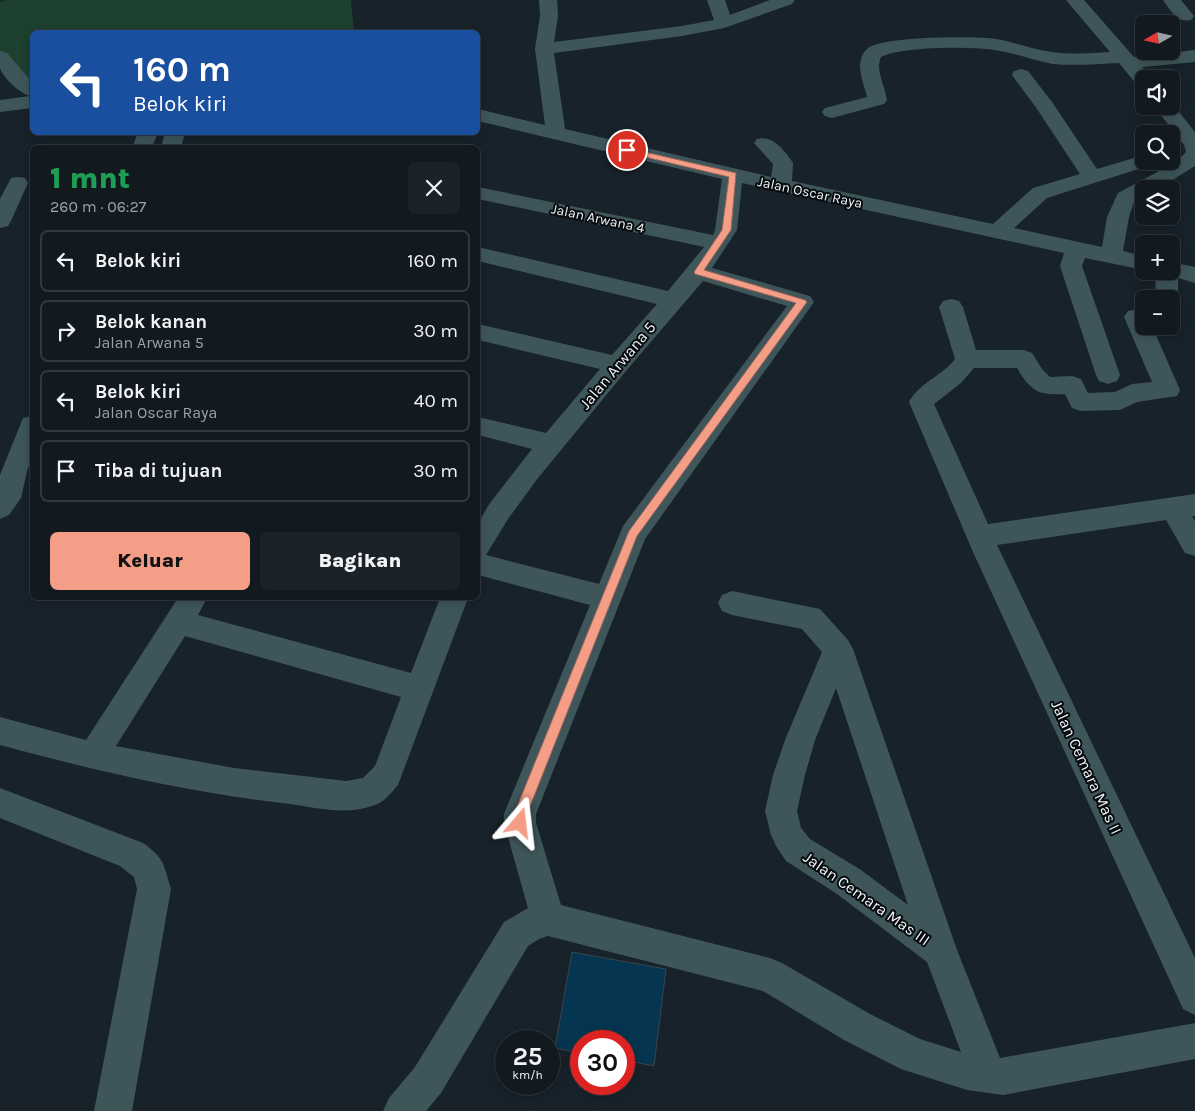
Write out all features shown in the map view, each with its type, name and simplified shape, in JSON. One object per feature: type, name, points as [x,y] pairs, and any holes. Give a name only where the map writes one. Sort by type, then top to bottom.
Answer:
[{"type":"street","points":[[548,0],[549,16],[544,49],[556,134]]},
{"type":"street","points":[[716,0],[724,23]]},
{"type":"street","points":[[544,49],[724,23],[786,0]]},
{"type":"street","points":[[1075,0],[1136,70]]},
{"type":"street","points":[[1172,0],[1185,16]]},
{"type":"street","points":[[832,112],[877,100],[871,84],[869,66],[874,54],[879,50],[890,48],[976,42],[996,44],[1053,58],[1128,60],[1195,56]]},
{"type":"street","points":[[0,57],[20,82],[30,90]]},
{"type":"street","points":[[1022,75],[1092,176]]},
{"type":"street","points":[[0,106],[30,102]]},
{"type":"street","name":"Jalan Oscar Raya","points":[[480,115],[781,186],[1135,261]]},
{"type":"street","points":[[1170,115],[1195,149]]},
{"type":"street","points":[[764,143],[783,163],[784,169],[781,186]]},
{"type":"street","points":[[1180,152],[1195,149]]},
{"type":"street","points":[[1110,256],[1118,217],[1126,198],[1183,166],[1195,149]]},
{"type":"street","points":[[997,232],[1040,193],[1135,164]]},
{"type":"street","name":"Jalan Arwana 5","points":[[480,543],[499,511],[551,444],[698,272],[719,243],[728,224],[733,175]]},
{"type":"street","points":[[0,221],[17,183]]},
{"type":"street","name":"Jalan Arwana 4","points":[[480,193],[719,243]]},
{"type":"street","points":[[1077,248],[1071,266],[1108,375]]},
{"type":"street","points":[[480,254],[673,300]]},
{"type":"street","points":[[1180,271],[1195,275]]},
{"type":"street","points":[[548,919],[520,823],[520,814],[606,596],[632,534],[802,302],[698,272]]},
{"type":"street","points":[[951,307],[967,359],[1024,359],[1038,382],[1044,386],[1072,386],[1081,402],[1120,401],[1132,393],[1168,390],[1144,335]]},
{"type":"street","points":[[480,332],[617,365]]},
{"type":"street","name":"Jalan Cemara Mas II","points":[[967,359],[964,368],[931,391],[922,402],[996,570],[1195,997]]},
{"type":"street","points":[[480,426],[551,444]]},
{"type":"street","points":[[0,508],[6,504],[15,471],[30,430]]},
{"type":"street","points":[[981,536],[1184,506],[1195,545]]},
{"type":"street","points":[[480,565],[606,596]]},
{"type":"street","points":[[0,731],[93,756],[234,783],[346,796],[371,792],[387,775],[453,600]]},
{"type":"street","name":"Jalan Cemara Mas III","points":[[732,603],[810,618],[838,649],[940,950],[988,1074]]},
{"type":"street","points":[[93,756],[186,610],[418,689]]},
{"type":"street","name":"Jalan Cemara Mas III","points":[[838,649],[800,740],[789,775],[781,811],[787,834],[798,850],[849,882],[940,950]]},
{"type":"street","points":[[0,803],[131,854],[148,867],[154,889],[113,1111]]},
{"type":"street","points":[[402,1111],[428,1080],[516,934],[531,924],[548,919],[770,974],[857,1027],[914,1056],[967,1072],[1004,1077],[1195,1041]]},
{"type":"green space","points":[[6,0],[351,0],[354,30],[30,30],[30,90],[0,56],[0,2]]},
{"type":"building","points":[[572,952],[666,969],[654,1066],[635,1062],[635,1030],[570,1030],[570,1051],[560,1049],[560,1030],[558,1030]]},
{"type":"route","points":[[520,823],[520,814],[632,534],[711,429],[802,302],[698,272],[726,230],[733,175],[627,150]]}]
